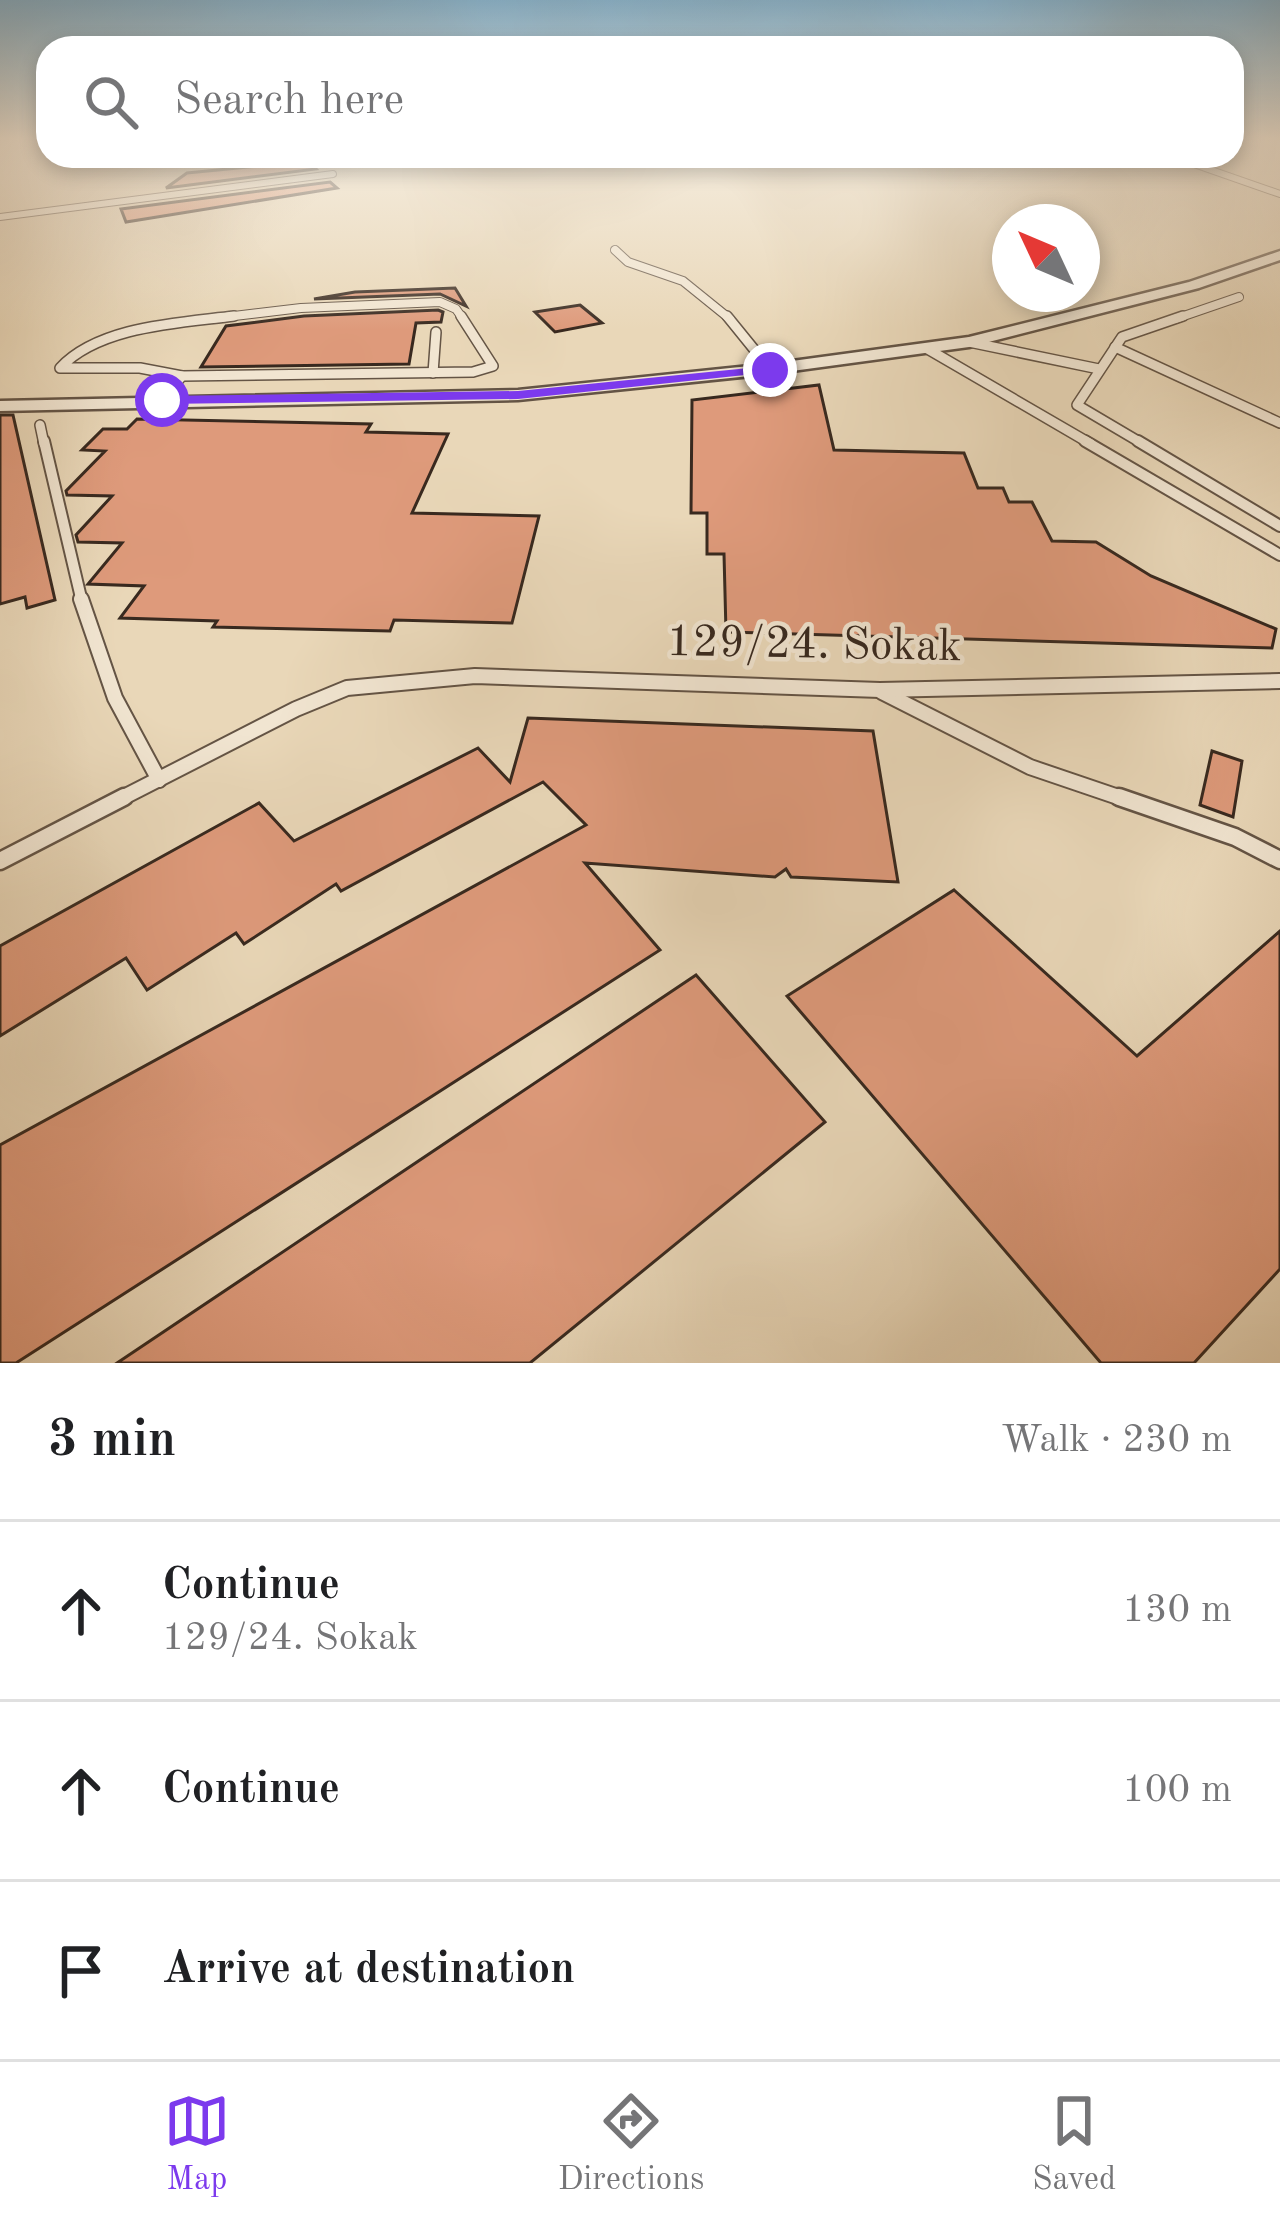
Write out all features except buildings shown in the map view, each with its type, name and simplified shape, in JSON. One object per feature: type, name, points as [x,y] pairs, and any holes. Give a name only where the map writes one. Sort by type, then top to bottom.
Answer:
[{"type":"street","points":[[2,402],[518,395],[770,370],[970,342],[1194,285],[1280,256]]},
{"type":"lane","points":[[0,217],[111,203]]},
{"type":"lane","points":[[615,250],[626,262],[689,284],[753,342],[770,370]]},
{"type":"lane","points":[[1239,297],[1128,334],[1077,399],[1082,412],[1280,526]]},
{"type":"lane","points":[[440,302],[456,309],[493,366],[473,372],[182,376],[140,368],[60,368],[76,351],[98,341],[209,319],[302,308],[440,302]]},
{"type":"lane","points":[[434,373],[436,332]]},
{"type":"lane","points":[[970,342],[1099,369]]},
{"type":"lane","points":[[1114,347],[1280,423]]},
{"type":"lane","points":[[926,348],[1280,555]]},
{"type":"lane","points":[[162,400],[182,376]]},
{"type":"lane","points":[[40,425],[91,633],[134,743],[159,780]]},
{"type":"lane","name":"129/24. Sokak","points":[[0,861],[296,709],[347,688],[476,676],[880,690],[1280,681]]},
{"type":"lane","points":[[880,690],[1030,766],[1235,837],[1280,860]]},
{"type":"route","points":[[162,400],[518,395],[770,370]]}]
